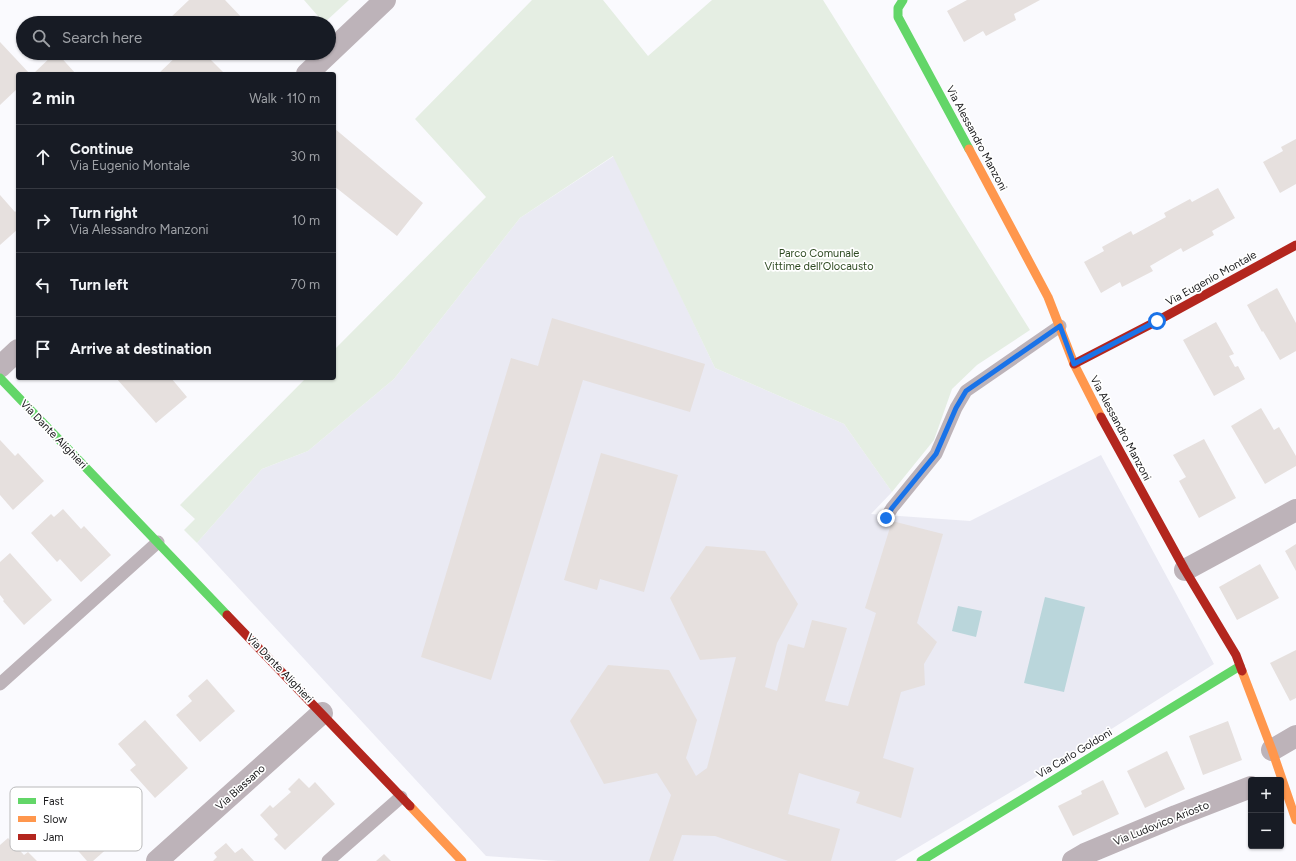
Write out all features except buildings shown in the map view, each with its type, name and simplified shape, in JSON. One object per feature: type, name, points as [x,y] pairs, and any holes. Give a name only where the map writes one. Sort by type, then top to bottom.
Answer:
[{"type":"street","points":[[336,46],[385,0]]},
{"type":"street","name":"Via Alessandro Manzoni","points":[[900,3],[897,12],[898,17],[1048,297],[1074,364],[1185,570],[1236,655],[1272,750],[1275,777]]},
{"type":"street","points":[[309,72],[322,60]]},
{"type":"street","name":"Via Eugenio Montale","points":[[1074,364],[1157,321],[1296,245]]},
{"type":"street","points":[[0,367],[16,352]]},
{"type":"street","name":"Via Dante Alighieri","points":[[0,378],[462,861]]},
{"type":"street","points":[[1185,570],[1296,510]]},
{"type":"street","name":"Via Carlo Goldoni","points":[[921,861],[1240,666]]},
{"type":"street","name":"Via Biassano","points":[[157,861],[322,713]]},
{"type":"street","points":[[1272,750],[1296,736]]},
{"type":"street","name":"Via Ludovico Ariosto","points":[[1073,861],[1085,854],[1176,816],[1248,788]]},
{"type":"street","name":"Via Alessandro Manzoni","points":[[1284,796],[1296,820]]},
{"type":"lane","points":[[886,518],[892,508],[936,454],[956,408],[966,391],[1060,326]]},
{"type":"lane","points":[[0,684],[158,542]]},
{"type":"lane","points":[[328,861],[401,797]]},
{"type":"shaded area","points":[[614,156],[715,368],[844,424],[892,492],[871,514],[970,521],[1101,455],[1214,664],[1031,780],[895,861],[558,861],[486,856],[197,543],[262,469],[308,451],[394,379],[520,218]]},
{"type":"green space","points":[[304,0],[349,0],[332,16],[318,16]]},
{"type":"green space","name":"Parco Comunale Vittime dell’Olocausto","points":[[532,0],[603,0],[648,56],[712,0],[823,0],[1030,330],[977,365],[952,389],[934,440],[892,492],[844,424],[715,368],[613,156],[520,218],[394,379],[308,451],[262,469],[197,543],[184,530],[195,519],[180,505],[304,380],[336,380],[336,348],[486,197],[415,119]]},
{"type":"water","points":[[1045,597],[1085,607],[1064,692],[1024,683]]},
{"type":"water","points":[[958,606],[982,611],[976,637],[952,631]]},
{"type":"traffic: fast","points":[[903,0],[898,8],[898,17],[969,149]]},
{"type":"traffic: fast","points":[[0,378],[227,615]]},
{"type":"traffic: fast","points":[[921,861],[1240,666]]},
{"type":"traffic: slow","points":[[969,149],[1048,297],[1074,364],[1101,417]]},
{"type":"traffic: slow","points":[[1242,671],[1272,750],[1296,820]]},
{"type":"traffic: slow","points":[[410,806],[462,861]]},
{"type":"traffic: jam","points":[[1074,364],[1157,321],[1296,245]]},
{"type":"traffic: jam","points":[[1101,417],[1185,570],[1236,655],[1242,671]]},
{"type":"traffic: jam","points":[[227,615],[410,806]]},
{"type":"route","points":[[886,518],[892,508],[936,454],[956,408],[966,391],[1060,326],[1074,364],[1157,321]]}]
